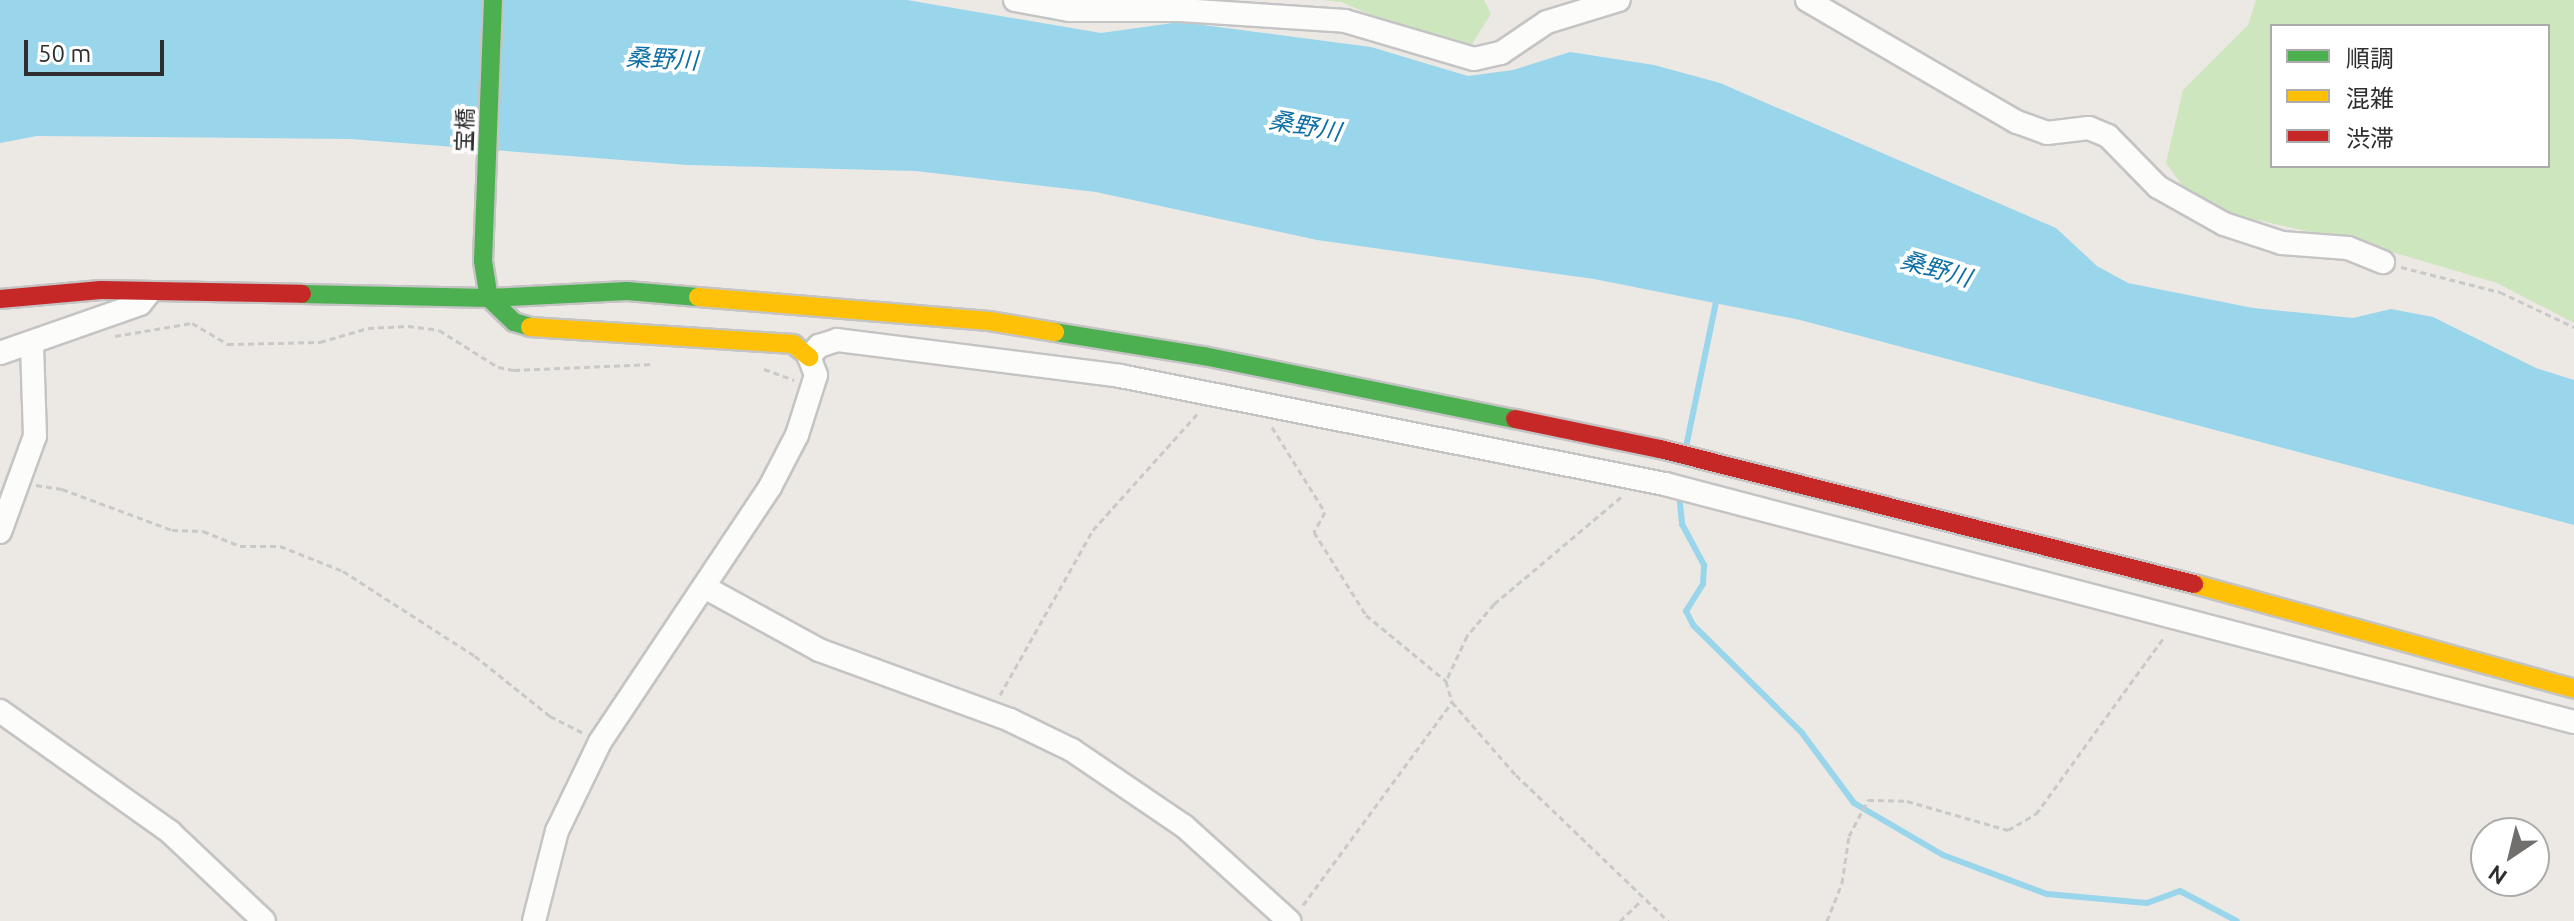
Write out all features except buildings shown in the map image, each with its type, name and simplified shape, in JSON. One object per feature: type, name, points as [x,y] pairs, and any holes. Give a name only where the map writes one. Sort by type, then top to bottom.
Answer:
[{"type":"street","name":"宝橋","points":[[489,298],[483,261],[493,0]]},
{"type":"street","points":[[1015,0],[1069,10],[1181,10],[1345,21],[1474,59],[1501,53],[1547,22],[1619,0]]},
{"type":"street","points":[[1807,0],[2017,122],[2047,133],[2089,128],[2108,136],[2158,187],[2224,224],[2282,243],[2348,248],[2383,262]]},
{"type":"street","points":[[0,299],[101,290],[489,298],[627,291],[989,321],[1204,356],[1660,449],[2069,550],[2574,689]]},
{"type":"street","points":[[0,353],[32,345],[140,304],[149,293]]},
{"type":"street","points":[[489,298],[514,322],[543,332],[793,344],[809,357],[816,375],[797,435],[770,487],[600,742],[557,831],[534,921]]},
{"type":"street","points":[[809,357],[819,346],[837,340],[1028,360],[1633,477],[2574,722]]},
{"type":"street","points":[[0,532],[35,436],[32,345]]},
{"type":"street","points":[[704,587],[819,650],[988,714],[1072,750],[1184,826],[1293,918]]},
{"type":"street","points":[[0,711],[170,832],[264,921]]},
{"type":"path","points":[[2383,262],[2500,292],[2574,327]]},
{"type":"path","points":[[105,338],[192,323],[228,344],[320,342],[368,328],[408,326],[439,330],[498,367],[514,370],[666,364]]},
{"type":"path","points":[[760,367],[813,386]]},
{"type":"path","points":[[988,714],[1093,530],[1215,394]]},
{"type":"path","points":[[1257,403],[1325,512],[1314,532],[1366,615],[1446,681],[1452,702],[1516,775],[1642,900],[1668,921]]},
{"type":"path","points":[[1446,681],[1467,636],[1494,604],[1626,493],[1633,477]]},
{"type":"path","points":[[19,483],[62,489],[172,530],[203,531],[240,546],[280,546],[343,571],[475,656],[550,716],[600,742]]},
{"type":"path","points":[[1827,921],[1842,883],[1849,836],[1868,800],[1907,801],[2008,830],[2036,814],[2145,666],[2171,615]]},
{"type":"path","points":[[1293,918],[1452,702]]},
{"type":"path","points":[[1620,921],[1642,900]]},
{"type":"green space","points":[[1321,0],[1484,0],[1491,14],[1472,44],[1413,33],[1341,2]]},
{"type":"green space","points":[[2256,0],[2574,0],[2574,323],[2497,283],[2365,244],[2239,216],[2189,195],[2166,163],[2183,90],[2248,25]]},
{"type":"water","name":"桑野川","points":[[0,0],[907,0],[1101,33],[1180,22],[1371,47],[1468,76],[1513,70],[1570,52],[1654,65],[1720,83],[2056,228],[2097,266],[2128,283],[2253,308],[2353,318],[2391,309],[2433,317],[2536,368],[2574,380],[2574,525],[1800,320],[1594,279],[1317,240],[1096,192],[916,171],[687,165],[350,139],[37,136],[0,143]]},
{"type":"waterway","points":[[1686,447],[1717,297]]},
{"type":"waterway","points":[[1679,494],[1682,524],[1704,565],[1703,584],[1686,611],[1693,625],[1802,733],[1854,803],[1943,855],[2047,894],[2147,903],[2180,891],[2237,921]]},
{"type":"traffic: fast","points":[[493,0],[483,261],[489,298],[514,322],[530,327]]},
{"type":"traffic: fast","points":[[302,294],[489,298],[627,291],[698,297]]},
{"type":"traffic: fast","points":[[1055,332],[1204,356],[1515,419]]},
{"type":"traffic: slow","points":[[698,297],[989,321],[1055,332]]},
{"type":"traffic: slow","points":[[530,327],[793,344],[809,357]]},
{"type":"traffic: slow","points":[[2194,584],[2574,689]]},
{"type":"traffic: jam","points":[[0,299],[101,290],[302,294]]},
{"type":"traffic: jam","points":[[1515,419],[1660,449],[2194,584]]}]
